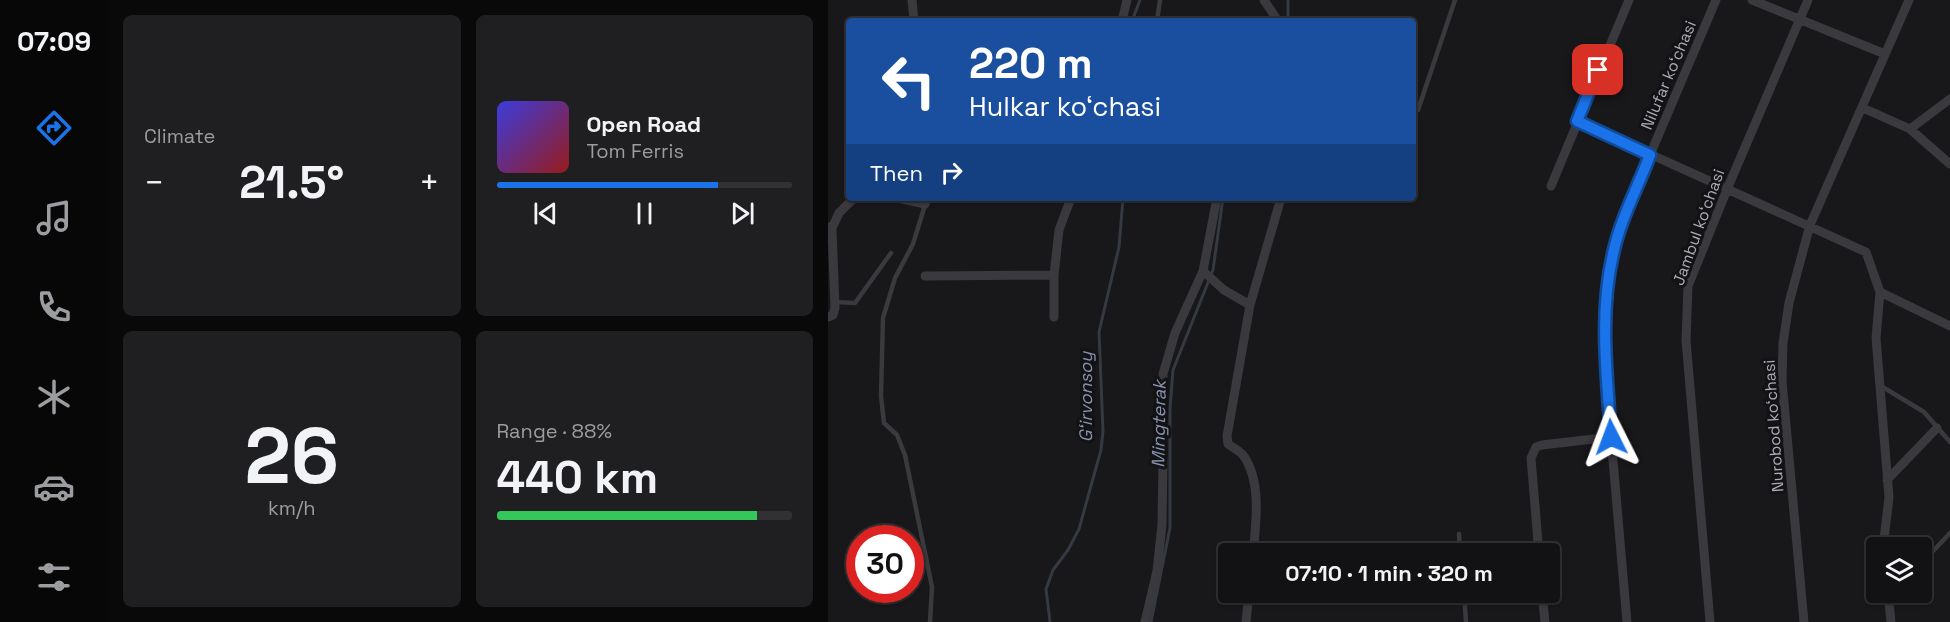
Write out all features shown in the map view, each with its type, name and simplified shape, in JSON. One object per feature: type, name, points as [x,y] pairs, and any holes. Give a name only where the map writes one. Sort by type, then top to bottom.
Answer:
[{"type":"street","points":[[912,0],[914,18]]},
{"type":"street","points":[[1123,18],[1127,0]]},
{"type":"street","points":[[1264,0],[1276,18]]},
{"type":"street","points":[[1551,186],[1629,0]]},
{"type":"street","name":"Nilufar koʻchasi","points":[[1627,622],[1611,437],[1606,295],[1613,252],[1650,155],[1716,0]]},
{"type":"street","points":[[1752,0],[1885,54]]},
{"type":"street","name":"Jambul koʻchasi","points":[[1710,622],[1686,315],[1689,286],[1728,187],[1808,0]]},
{"type":"street","name":"Nurobod koʻchasi","points":[[1804,622],[1782,381],[1783,343],[1789,303],[1810,225],[1909,0]]},
{"type":"street","points":[[1910,129],[1950,99]]},
{"type":"street","points":[[1863,108],[1910,129],[1950,164]]},
{"type":"street","points":[[1577,121],[1650,155],[1728,187],[1866,252],[1880,292],[1876,338],[1889,497],[1885,537]]},
{"type":"street","points":[[828,317],[833,315],[835,302],[830,227],[851,201]]},
{"type":"street","points":[[1054,317],[1054,275],[1059,230],[1070,201]]},
{"type":"street","points":[[1145,622],[1157,571],[1162,525],[1163,460],[1160,432],[1164,374],[1175,333],[1205,273],[1217,201]]},
{"type":"street","points":[[1254,543],[1257,518],[1251,477],[1243,455],[1228,444],[1227,435],[1250,305],[1280,201]]},
{"type":"street","points":[[1205,273],[1224,290],[1250,305]]},
{"type":"street","points":[[925,276],[1054,275]]},
{"type":"street","points":[[1880,292],[1950,326]]},
{"type":"street","points":[[1887,480],[1937,428]]},
{"type":"street","points":[[1538,543],[1531,458],[1533,451],[1542,445],[1611,437]]},
{"type":"street","points":[[1246,622],[1248,603]]},
{"type":"street","points":[[1543,603],[1545,622]]},
{"type":"street","points":[[1890,603],[1891,622]]},
{"type":"lane","points":[[1157,18],[1160,0]]},
{"type":"lane","points":[[1418,110],[1455,0]]},
{"type":"lane","points":[[926,201],[913,244],[895,278],[883,318],[881,396],[884,423],[897,435],[905,455],[932,587],[930,622]]},
{"type":"lane","points":[[835,302],[855,303],[891,253]]},
{"type":"lane","points":[[1880,385],[1924,412],[1950,442]]},
{"type":"lane","points":[[1932,552],[1950,533]]},
{"type":"lane","points":[[1458,534],[1459,543]]},
{"type":"lane","points":[[1465,603],[1466,622]]},
{"type":"waterway","name":"G‘irvonsoy","points":[[1133,18],[1140,0]]},
{"type":"waterway","name":"Mingterak","points":[[1288,0],[1288,18]]},
{"type":"waterway","name":"G‘irvonsoy","points":[[1050,622],[1046,589],[1053,570],[1068,550],[1079,529],[1101,450],[1103,431],[1099,332],[1119,247],[1123,201]]},
{"type":"waterway","name":"Mingterak","points":[[1151,622],[1170,528],[1170,409],[1173,370],[1213,270],[1223,201]]},
{"type":"route","points":[[1598,70],[1577,121],[1650,155],[1613,252],[1606,295],[1611,437]]}]
